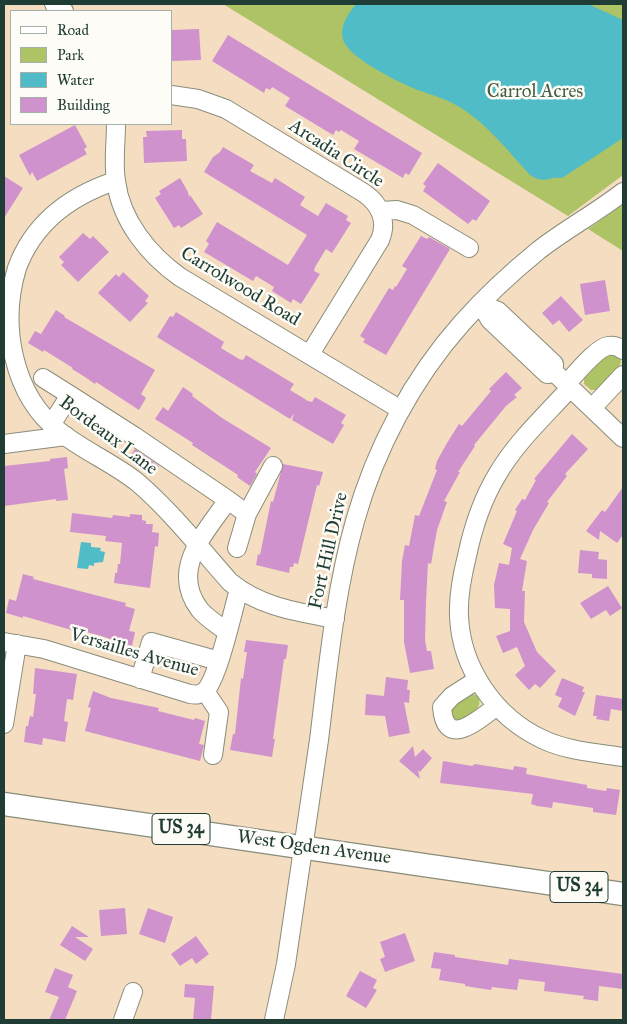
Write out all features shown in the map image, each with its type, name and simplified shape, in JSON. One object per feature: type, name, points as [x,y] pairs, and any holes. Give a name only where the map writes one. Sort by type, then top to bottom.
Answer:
[{"type":"main road","name":"West Ogden Avenue","points":[[4,804],[304,846],[623,894]]},
{"type":"street","name":"Arcadia Circle","points":[[172,95],[198,99],[226,109],[364,193],[372,199],[381,211],[383,232],[380,240],[310,354]]},
{"type":"street","name":"Carrolwood Road","points":[[116,125],[115,181],[126,214],[136,233],[164,266],[401,410]]},
{"type":"street","name":"Bordeaux Lane","points":[[115,181],[100,186],[69,202],[51,216],[37,231],[22,256],[13,277],[5,334],[16,370],[25,390],[38,410],[52,425],[135,481],[169,513],[239,589],[258,600],[287,610],[335,619]]},
{"type":"street","name":"Fort Hill Drive","points":[[274,1020],[286,964],[335,619],[347,554],[364,492],[384,444],[401,410],[437,354],[462,324],[508,276],[541,249],[623,192]]},
{"type":"street","points":[[381,211],[397,210],[413,214],[469,248]]},
{"type":"street","points":[[481,304],[490,320],[546,374],[564,382],[623,438]]},
{"type":"street","points":[[623,350],[610,345],[604,347],[564,382],[511,453],[488,490],[475,520],[460,588],[459,617],[463,644],[477,680],[497,706],[523,728],[552,743],[579,750],[623,757]]},
{"type":"street","points":[[592,408],[623,375]]},
{"type":"street","points":[[43,378],[134,436],[247,514]]},
{"type":"street","points":[[52,425],[70,395]]},
{"type":"street","points":[[4,444],[66,436]]},
{"type":"street","points":[[237,548],[247,514],[273,466]]},
{"type":"street","points":[[227,632],[200,610],[188,588],[187,571],[197,545],[228,500]]},
{"type":"street","name":"Versailles Avenue","points":[[10,643],[44,649],[197,695],[206,691],[211,682],[219,661],[239,589]]},
{"type":"street","points":[[140,679],[151,642],[219,661]]},
{"type":"street","points":[[4,724],[10,643]]},
{"type":"street","points":[[477,680],[446,701],[442,707],[444,721],[454,729],[461,730],[497,706]]},
{"type":"street","points":[[206,691],[219,712],[213,755]]},
{"type":"street","points":[[123,1020],[133,992]]},
{"type":"green space","name":"Carrol Acres","points":[[223,4],[623,4],[623,175],[568,216]]},
{"type":"green space","points":[[623,204],[623,251],[588,229]]},
{"type":"green space","points":[[608,353],[619,355],[621,362],[598,390],[591,390],[584,384],[584,377]]},
{"type":"green space","points":[[470,693],[478,696],[478,708],[461,721],[452,719],[449,709]]},
{"type":"water","name":"Carrol Acres","points":[[356,4],[588,4],[623,20],[623,138],[562,178],[543,180],[535,178],[530,175],[487,128],[467,112],[451,102],[413,88],[386,75],[349,49],[344,42],[342,32],[347,17]]},
{"type":"water","points":[[81,542],[91,543],[91,547],[101,548],[100,551],[105,552],[103,562],[94,563],[94,566],[89,565],[88,569],[77,568]]},
{"type":"building","points":[[199,29],[201,60],[172,61],[172,30]]},
{"type":"building","points":[[228,35],[422,153],[409,175],[405,173],[403,178],[354,149],[359,141],[341,130],[339,132],[336,130],[333,135],[285,106],[290,98],[272,87],[270,90],[266,88],[264,93],[212,61]]},
{"type":"building","points":[[75,125],[87,147],[84,149],[87,154],[37,181],[32,172],[30,176],[19,155]]},
{"type":"building","points":[[182,130],[182,139],[186,139],[187,161],[144,163],[143,137],[147,137],[146,131]]},
{"type":"building","points":[[223,147],[254,165],[250,171],[272,183],[275,178],[305,197],[300,205],[318,216],[326,203],[348,216],[346,220],[351,223],[332,253],[326,249],[314,271],[320,274],[301,304],[293,299],[291,303],[272,291],[274,287],[256,276],[253,281],[204,252],[209,244],[206,241],[217,222],[288,265],[307,235],[204,172],[213,157]]},
{"type":"building","points":[[438,163],[490,201],[476,221],[473,219],[468,224],[423,191],[426,186],[423,184]]},
{"type":"building","points":[[4,176],[23,188],[4,218]]},
{"type":"building","points":[[180,178],[189,197],[190,195],[203,214],[181,228],[179,225],[174,228],[155,198],[161,194],[159,191]]},
{"type":"building","points":[[83,233],[90,239],[93,236],[109,252],[78,282],[61,265],[64,262],[59,257]]},
{"type":"building","points":[[421,236],[427,239],[429,237],[450,249],[386,355],[363,342],[365,339],[360,336],[389,288],[393,290],[396,287],[407,269],[402,266]]},
{"type":"building","points":[[123,272],[149,296],[145,301],[148,303],[130,322],[98,293],[116,274],[119,277]]},
{"type":"building","points":[[605,280],[610,311],[585,315],[580,284]]},
{"type":"building","points":[[561,296],[583,320],[569,332],[559,320],[553,325],[542,313]]},
{"type":"building","points":[[56,310],[64,317],[155,370],[141,394],[146,398],[139,410],[96,382],[95,384],[44,350],[43,352],[28,343],[35,331],[41,334]]},
{"type":"building","points":[[176,312],[224,342],[221,348],[239,359],[243,360],[246,355],[294,384],[290,390],[308,401],[312,402],[315,397],[346,415],[341,423],[344,425],[333,444],[292,420],[294,413],[290,419],[157,337],[170,316],[173,317]]},
{"type":"building","points":[[506,372],[522,388],[514,395],[517,397],[506,406],[474,445],[458,472],[460,472],[444,501],[447,502],[437,530],[431,564],[428,563],[425,640],[427,651],[431,651],[434,669],[410,673],[404,642],[404,600],[400,600],[402,561],[405,545],[409,546],[415,515],[419,516],[437,470],[435,469],[437,461],[447,443],[459,424],[462,426],[491,391],[489,389]]},
{"type":"building","points":[[183,387],[222,418],[271,448],[255,472],[257,474],[250,486],[237,477],[238,475],[192,445],[193,443],[155,419],[163,407],[168,411]]},
{"type":"building","points":[[572,434],[588,449],[565,474],[567,476],[547,502],[549,503],[533,530],[520,559],[527,561],[522,591],[525,591],[524,622],[537,652],[556,671],[540,688],[535,684],[529,690],[515,675],[525,666],[517,647],[503,653],[496,636],[510,631],[510,609],[495,608],[494,585],[499,563],[509,565],[512,548],[503,544],[517,511],[515,510],[522,499],[525,500],[536,480],[534,479]]},
{"type":"building","points":[[135,449],[159,466],[154,472],[130,456]]},
{"type":"building","points":[[67,457],[68,468],[64,469],[68,500],[56,501],[56,499],[4,506],[4,466],[50,461],[50,459]]},
{"type":"building","points":[[283,464],[323,472],[319,486],[317,485],[298,564],[294,563],[293,567],[290,567],[289,573],[256,565],[258,554],[260,555],[271,501],[273,502]]},
{"type":"building","points":[[623,487],[623,535],[617,543],[600,531],[599,540],[586,531],[602,510],[605,512]]},
{"type":"building","points":[[72,513],[112,518],[113,515],[130,517],[130,514],[142,515],[142,520],[146,521],[146,524],[153,524],[152,532],[159,533],[158,547],[155,546],[150,588],[114,583],[115,573],[117,573],[118,564],[120,564],[122,543],[105,541],[106,536],[70,532]]},
{"type":"building","points":[[580,550],[599,552],[598,559],[607,560],[607,579],[592,578],[592,574],[578,573]]},
{"type":"building","points":[[23,574],[34,577],[33,579],[126,603],[125,606],[135,609],[129,631],[135,632],[132,646],[98,635],[82,631],[82,633],[6,613],[9,599],[16,601]]},
{"type":"building","points":[[608,586],[622,608],[610,616],[606,610],[591,619],[580,603]]},
{"type":"building","points":[[246,640],[288,645],[286,659],[284,659],[272,757],[230,750],[233,734],[235,734],[241,678],[243,679],[247,652],[244,652]]},
{"type":"building","points":[[162,656],[201,667],[199,676],[159,664]]},
{"type":"building","points":[[35,668],[77,674],[73,700],[67,699],[64,721],[68,722],[65,742],[43,738],[42,745],[24,742],[26,726],[28,726],[30,716],[33,717],[36,694],[33,694]]},
{"type":"building","points":[[386,677],[408,680],[407,690],[410,690],[409,703],[404,702],[410,733],[389,737],[385,716],[365,715],[366,694],[384,696]]},
{"type":"building","points":[[562,678],[584,687],[582,692],[585,692],[575,716],[558,707],[562,698],[555,695]]},
{"type":"building","points":[[93,691],[111,698],[159,708],[158,711],[205,721],[199,744],[204,745],[200,761],[85,731],[91,708],[88,707]]},
{"type":"building","points":[[596,695],[623,699],[623,711],[611,709],[609,721],[596,719],[597,716],[593,716]]},
{"type":"building","points":[[413,746],[415,757],[423,749],[432,758],[420,772],[418,770],[420,779],[399,761]]},
{"type":"building","points":[[443,761],[513,770],[514,766],[527,768],[526,774],[587,785],[587,788],[606,791],[607,788],[620,790],[616,815],[593,812],[593,808],[553,802],[552,808],[537,806],[531,804],[533,794],[440,783]]},
{"type":"building","points":[[125,908],[127,934],[101,936],[99,910]]},
{"type":"building","points":[[148,908],[173,917],[165,943],[139,934]]},
{"type":"building","points":[[72,926],[89,937],[75,937],[93,949],[85,961],[60,945]]},
{"type":"building","points":[[405,933],[415,961],[385,972],[380,959],[385,957],[380,942]]},
{"type":"building","points":[[196,936],[209,954],[196,964],[192,958],[180,966],[171,954]]},
{"type":"building","points":[[434,952],[508,965],[509,959],[623,974],[623,989],[599,986],[598,1001],[583,999],[584,996],[544,991],[545,982],[519,979],[517,990],[492,987],[491,990],[465,986],[465,984],[439,980],[441,969],[431,968]]},
{"type":"building","points":[[55,968],[73,975],[68,987],[77,991],[65,1020],[49,1020],[59,997],[45,992]]},
{"type":"building","points":[[360,971],[377,980],[373,988],[377,990],[366,1008],[346,996]]},
{"type":"building","points":[[185,984],[214,986],[211,1020],[193,1020],[195,998],[184,997]]}]
